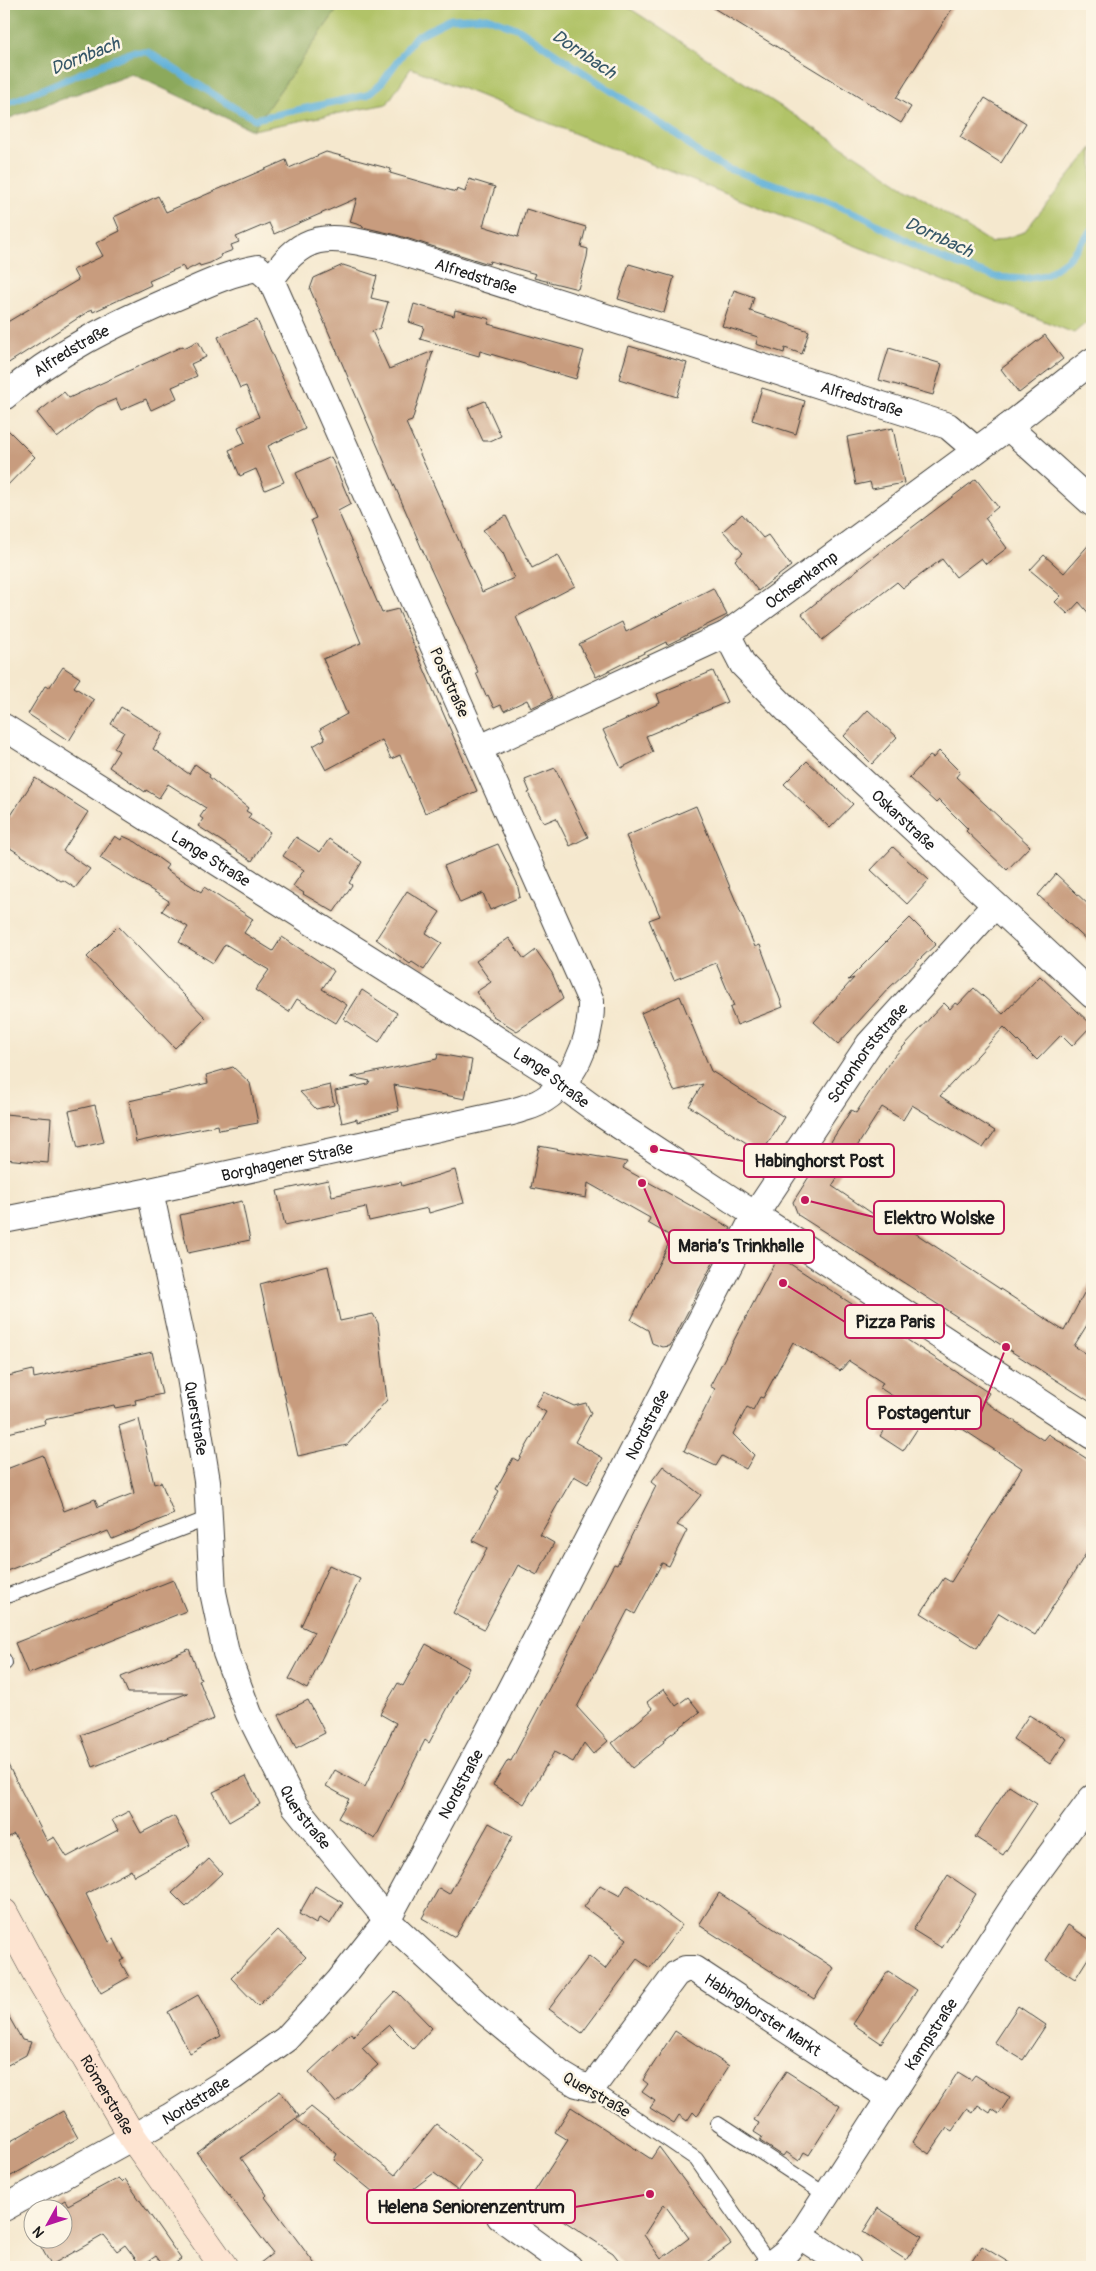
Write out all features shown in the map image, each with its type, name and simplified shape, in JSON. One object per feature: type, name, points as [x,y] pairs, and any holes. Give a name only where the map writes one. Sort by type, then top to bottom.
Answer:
[{"type":"main road","name":"Römerstraße","points":[[4,1913],[41,1982],[133,2138],[224,2267]]},
{"type":"street","name":"Alfredstraße","points":[[4,397],[23,380],[79,343],[145,310],[236,272],[258,268],[270,280],[283,261],[297,249],[323,238],[347,240],[389,248],[948,426],[976,450]]},
{"type":"street","name":"Poststraße","points":[[270,280],[591,1000],[591,1026],[580,1056],[562,1085]]},
{"type":"street","name":"Ochsenkamp","points":[[480,748],[728,634],[1008,427],[1092,361]]},
{"type":"street","points":[[1008,427],[1092,503]]},
{"type":"street","name":"Oskarstraße","points":[[728,634],[743,665],[798,721],[1092,995]]},
{"type":"street","name":"Lange Straße","points":[[4,727],[533,1062],[603,1115],[1092,1436]]},
{"type":"street","name":"Schonhorststraße","points":[[755,1215],[868,1044],[995,905]]},
{"type":"street","name":"Borghagener Straße","points":[[4,1220],[150,1191],[512,1112],[538,1102],[562,1085]]},
{"type":"street","name":"Querstraße","points":[[150,1191],[189,1371],[207,1481],[212,1592],[226,1653],[249,1714],[295,1806],[387,1920],[487,2013],[562,2075],[577,2084],[592,2088]]},
{"type":"street","name":"Nordstraße","points":[[4,2208],[133,2138],[233,2077],[286,2039],[340,1981],[387,1920],[480,1748],[755,1215]]},
{"type":"street","name":"Kampstraße","points":[[768,2266],[786,2252],[800,2236],[1020,1896],[1092,1798]]},
{"type":"street","name":"Habinghorster Markt","points":[[592,2088],[676,1974],[684,1969],[694,1969],[890,2098]]},
{"type":"street","points":[[500,2217],[569,2267]]},
{"type":"street","points":[[800,2236],[848,2267]]},
{"type":"lane","points":[[4,1597],[209,1518]]},
{"type":"lane","name":"Querstraße","points":[[592,2088],[696,2159],[768,2266]]},
{"type":"lane","points":[[718,2124],[826,2195]]},
{"type":"green space","points":[[4,4],[341,4],[252,130],[132,74],[4,120]]},
{"type":"green space","points":[[341,4],[623,4],[991,243],[1024,232],[1092,148],[1092,318],[1074,333],[411,68],[387,104],[252,130]]},
{"type":"building","points":[[707,4],[955,4],[896,98],[911,107],[901,123]]},
{"type":"building","points":[[985,98],[1026,123],[1001,163],[960,137]]},
{"type":"building","points":[[326,152],[391,169],[390,173],[456,192],[457,189],[465,192],[469,179],[495,187],[483,226],[518,237],[526,209],[586,227],[581,247],[588,249],[587,257],[578,289],[534,278],[536,274],[490,261],[489,264],[393,234],[362,227],[350,222],[357,198],[274,234],[269,223],[236,237],[239,242],[231,245],[233,250],[220,255],[221,257],[210,263],[200,266],[199,264],[185,271],[183,266],[149,281],[151,285],[93,312],[92,309],[4,366],[4,324],[78,280],[73,270],[103,256],[96,243],[120,231],[114,217],[158,196],[166,212],[286,160],[289,168]]},
{"type":"building","points":[[629,264],[674,277],[664,313],[618,299]]},
{"type":"building","points":[[343,265],[377,276],[371,298],[388,302],[380,328],[372,331],[389,369],[433,351],[412,421],[406,423],[482,592],[514,578],[503,553],[483,530],[506,516],[532,568],[558,555],[575,586],[516,617],[552,698],[531,708],[527,700],[504,711],[501,705],[494,708],[488,695],[486,696],[476,673],[478,672],[428,563],[310,289],[314,278]]},
{"type":"building","points":[[734,290],[754,297],[750,311],[809,331],[802,354],[785,348],[784,353],[756,344],[758,337],[722,326]]},
{"type":"building","points":[[414,304],[454,316],[455,310],[490,319],[488,324],[584,351],[576,379],[480,351],[479,356],[420,339],[424,327],[409,322]]},
{"type":"building","points":[[257,320],[305,429],[268,446],[284,482],[265,490],[256,469],[240,476],[229,450],[245,443],[238,427],[259,417],[246,386],[240,388],[218,337]]},
{"type":"building","points":[[1045,335],[1063,359],[1019,393],[1001,369]]},
{"type":"building","points":[[198,341],[206,357],[191,364],[197,376],[172,387],[177,398],[151,410],[146,399],[121,410],[116,399],[97,407],[57,438],[37,413],[64,392],[69,398]]},
{"type":"building","points":[[629,346],[687,363],[677,397],[619,379]]},
{"type":"building","points":[[889,348],[942,364],[933,395],[879,380]]},
{"type":"building","points":[[762,388],[805,401],[796,434],[752,420]]},
{"type":"building","points":[[485,401],[501,436],[490,441],[483,441],[468,408]]},
{"type":"building","points":[[4,426],[35,457],[4,489]]},
{"type":"building","points":[[893,428],[904,483],[872,489],[870,482],[856,485],[847,437]]},
{"type":"building","points":[[331,457],[351,504],[338,511],[382,613],[398,609],[477,791],[425,813],[400,755],[391,759],[382,740],[326,770],[313,746],[325,739],[320,729],[347,714],[323,659],[361,643],[311,520],[316,518],[296,473]]},
{"type":"building","points":[[976,479],[998,507],[985,518],[1007,548],[986,564],[981,558],[956,577],[942,559],[903,588],[897,582],[822,640],[802,614]]},
{"type":"building","points":[[742,514],[763,538],[768,535],[791,566],[758,591],[735,560],[743,553],[723,531]]},
{"type":"building","points":[[1092,541],[1092,617],[1079,602],[1068,614],[1055,602],[1061,596],[1030,570],[1044,555],[1064,573]]},
{"type":"building","points":[[713,588],[727,615],[667,645],[666,642],[596,677],[579,644],[622,622],[626,632]]},
{"type":"building","points":[[63,667],[80,678],[74,687],[94,700],[69,741],[28,714],[45,686],[49,688]]},
{"type":"building","points":[[713,671],[727,702],[646,736],[653,752],[621,768],[603,730],[660,703],[657,694]]},
{"type":"building","points":[[121,707],[163,733],[153,749],[189,774],[195,764],[248,808],[246,811],[251,814],[248,818],[270,832],[252,861],[198,826],[203,819],[200,817],[206,808],[168,784],[159,798],[146,790],[145,792],[109,767],[119,751],[114,748],[124,732],[111,724]]},
{"type":"building","points":[[868,710],[897,737],[872,764],[844,736]]},
{"type":"building","points":[[939,751],[960,772],[956,777],[1030,846],[1007,870],[966,831],[968,829],[939,800],[936,803],[909,778],[930,756],[933,758]]},
{"type":"building","points":[[807,761],[853,804],[830,828],[784,784]]},
{"type":"building","points":[[555,768],[588,837],[570,846],[556,818],[544,823],[528,793],[530,792],[525,780]]},
{"type":"building","points":[[35,778],[88,812],[63,851],[90,869],[75,888],[4,844],[4,813],[10,817]]},
{"type":"building","points":[[696,806],[755,947],[760,945],[783,1007],[737,1025],[730,1008],[734,1006],[716,963],[674,980],[649,920],[660,916],[626,836]]},
{"type":"building","points":[[115,836],[121,840],[123,836],[136,842],[168,865],[165,869],[201,892],[204,887],[253,919],[244,933],[273,951],[282,937],[334,971],[322,989],[347,1005],[336,1023],[297,999],[289,1012],[255,990],[269,970],[225,944],[213,963],[179,942],[188,927],[162,911],[169,901],[100,858]]},
{"type":"building","points":[[296,837],[320,852],[329,839],[362,862],[349,883],[352,885],[334,912],[293,886],[304,870],[283,856]]},
{"type":"building","points":[[498,844],[517,883],[520,897],[490,910],[483,893],[460,903],[444,866]]},
{"type":"building","points":[[893,847],[929,880],[907,904],[871,870]]},
{"type":"building","points":[[1056,874],[1092,908],[1092,945],[1038,895]]},
{"type":"building","points":[[407,891],[440,912],[426,933],[442,943],[424,970],[412,962],[410,964],[376,939]]},
{"type":"building","points":[[910,918],[936,944],[889,988],[838,1044],[814,1022],[854,978],[848,980]]},
{"type":"building","points":[[118,926],[206,1018],[175,1048],[87,957]]},
{"type":"building","points":[[509,938],[524,959],[536,950],[552,973],[563,999],[517,1031],[493,1016],[476,992],[491,982],[476,961]]},
{"type":"building","points":[[1040,976],[1092,1025],[1072,1046],[1061,1035],[1037,1060],[1004,1027],[940,1096],[995,1131],[983,1148],[912,1105],[903,1120],[882,1107],[832,1186],[879,1218],[883,1212],[1064,1331],[1092,1278],[1092,1317],[1074,1346],[1092,1357],[1092,1403],[798,1215],[793,1202],[851,1110],[856,1113],[891,1060],[944,1003],[950,1009],[955,1003],[958,1005],[974,988],[1003,1014]]},
{"type":"building","points":[[362,990],[397,1013],[379,1042],[344,1019]]},
{"type":"building","points":[[680,996],[711,1071],[784,1117],[762,1153],[689,1106],[703,1084],[674,1091],[641,1013]]},
{"type":"building","points":[[438,1054],[472,1060],[465,1099],[394,1085],[399,1111],[357,1122],[357,1119],[342,1123],[335,1091],[368,1084],[370,1081],[351,1077],[437,1059]]},
{"type":"building","points":[[233,1067],[250,1083],[258,1123],[219,1130],[218,1125],[136,1142],[129,1101],[208,1083],[206,1075]]},
{"type":"building","points":[[330,1085],[334,1105],[316,1109],[300,1092]]},
{"type":"building","points":[[95,1105],[104,1142],[78,1148],[69,1111]]},
{"type":"building","points":[[4,1114],[51,1118],[48,1163],[4,1159]]},
{"type":"building","points":[[539,1146],[627,1162],[623,1168],[731,1228],[670,1346],[662,1347],[652,1343],[648,1330],[631,1320],[672,1237],[648,1223],[650,1218],[588,1183],[586,1198],[531,1188]]},
{"type":"building","points":[[455,1170],[464,1203],[429,1213],[428,1208],[369,1221],[366,1207],[285,1225],[277,1191],[328,1180],[332,1196],[401,1182],[402,1186]]},
{"type":"building","points":[[242,1201],[250,1240],[188,1253],[180,1215]]},
{"type":"building","points":[[778,1256],[989,1393],[984,1401],[1043,1440],[1048,1434],[1092,1462],[1092,1544],[1035,1635],[999,1613],[977,1648],[921,1613],[944,1578],[951,1582],[1022,1468],[958,1426],[956,1429],[929,1411],[903,1451],[880,1436],[900,1405],[892,1400],[894,1397],[880,1388],[883,1383],[849,1361],[840,1371],[793,1342],[763,1398],[760,1397],[753,1410],[747,1407],[733,1434],[754,1455],[746,1469],[722,1456],[716,1466],[684,1451],[715,1389],[710,1386]]},
{"type":"building","points":[[328,1266],[340,1321],[373,1314],[378,1323],[387,1400],[347,1445],[298,1456],[260,1284]]},
{"type":"building","points":[[152,1352],[162,1394],[135,1400],[136,1404],[115,1408],[114,1405],[44,1420],[45,1424],[4,1434],[4,1377],[33,1370],[34,1378]]},
{"type":"building","points":[[544,1392],[574,1406],[586,1403],[591,1413],[575,1442],[603,1458],[588,1484],[574,1476],[540,1535],[554,1543],[537,1575],[518,1565],[484,1629],[453,1613],[487,1548],[473,1541],[499,1491],[496,1489],[513,1458],[518,1461],[546,1412],[535,1406]]},
{"type":"building","points":[[139,1419],[154,1484],[161,1482],[174,1514],[112,1539],[108,1531],[4,1572],[4,1470],[43,1455],[64,1511],[95,1499],[98,1507],[134,1493],[119,1426]]},
{"type":"building","points":[[663,1466],[701,1495],[677,1525],[687,1530],[669,1566],[662,1563],[635,1614],[628,1610],[577,1707],[608,1741],[593,1754],[584,1743],[573,1762],[554,1752],[524,1804],[493,1785],[508,1760],[511,1761],[614,1564],[617,1565],[656,1486],[651,1482]]},
{"type":"building","points":[[329,1565],[360,1579],[307,1689],[289,1679],[314,1632],[301,1626]]},
{"type":"building","points":[[173,1580],[186,1611],[28,1674],[15,1643]]},
{"type":"building","points":[[426,1644],[469,1668],[429,1743],[425,1740],[375,1839],[338,1818],[349,1799],[326,1786],[335,1770],[365,1787],[396,1723],[380,1714],[398,1683],[403,1686]]},
{"type":"building","points":[[189,1649],[214,1719],[93,1767],[81,1735],[188,1693],[128,1693],[121,1677]]},
{"type":"building","points":[[664,1689],[676,1706],[688,1697],[700,1712],[663,1740],[664,1742],[632,1768],[612,1743],[653,1709],[647,1702]]},
{"type":"building","points":[[308,1700],[325,1733],[296,1748],[279,1715]]},
{"type":"building","points":[[1029,1715],[1067,1739],[1050,1764],[1013,1739]]},
{"type":"building","points":[[4,1757],[47,1841],[54,1837],[67,1857],[118,1830],[112,1820],[129,1811],[141,1833],[174,1816],[190,1845],[134,1876],[131,1870],[86,1894],[109,1942],[114,1939],[124,1959],[120,1961],[129,1977],[101,1993],[14,1834],[4,1840]]},
{"type":"building","points":[[246,1776],[260,1804],[229,1822],[213,1792]]},
{"type":"building","points":[[1009,1786],[1037,1804],[1003,1855],[975,1837]]},
{"type":"building","points":[[489,1823],[513,1836],[455,1937],[422,1918],[439,1888],[449,1894]]},
{"type":"building","points":[[209,1859],[222,1873],[186,1907],[172,1893]]},
{"type":"building","points":[[948,1875],[976,1894],[942,1948],[913,1930]]},
{"type":"building","points":[[627,1884],[682,1925],[650,1968],[637,1959],[582,2033],[549,2009],[589,1956],[605,1969],[627,1939],[584,1907],[600,1885],[620,1896]]},
{"type":"building","points":[[315,1886],[343,1903],[330,1924],[319,1918],[316,1924],[299,1914]]},
{"type":"building","points":[[719,1893],[834,1968],[814,1999],[699,1925]]},
{"type":"building","points":[[1068,1925],[1092,1941],[1092,1952],[1075,1979],[1046,1960]]},
{"type":"building","points":[[278,1930],[306,1957],[258,2006],[231,1978]]},
{"type":"building","points":[[888,1971],[917,1990],[881,2043],[853,2024]]},
{"type":"building","points":[[396,1991],[432,2028],[413,2049],[389,2025],[362,2048],[378,2065],[336,2103],[309,2072],[351,2033],[353,2036]]},
{"type":"building","points":[[198,1995],[221,2036],[190,2053],[168,2012]]},
{"type":"building","points":[[1018,2006],[1046,2025],[1023,2060],[994,2042]]},
{"type":"building","points":[[4,2008],[22,2040],[31,2042],[26,2055],[4,2067]]},
{"type":"building","points":[[675,2031],[729,2066],[697,2116],[693,2112],[687,2121],[679,2115],[674,2123],[650,2108],[655,2101],[642,2092],[648,2084],[643,2080]]},
{"type":"building","points":[[786,2071],[840,2106],[809,2155],[804,2152],[799,2161],[786,2152],[783,2156],[760,2141],[762,2137],[754,2132],[759,2123],[754,2120]]},
{"type":"building","points":[[958,2072],[971,2080],[975,2075],[1010,2097],[999,2114],[992,2109],[990,2113],[978,2105],[973,2113],[967,2109],[952,2131],[947,2128],[929,2154],[913,2142]]},
{"type":"building","points":[[280,2091],[299,2116],[241,2158],[267,2195],[265,2197],[317,2267],[255,2267],[273,2253],[197,2153]]},
{"type":"building","points":[[311,2107],[395,2175],[436,2124],[482,2160],[458,2191],[434,2173],[396,2202],[388,2196],[384,2201],[334,2160],[337,2154],[296,2120]]},
{"type":"building","points":[[571,2107],[651,2159],[659,2147],[731,2244],[700,2267],[624,2267],[613,2253],[555,2215],[552,2220],[527,2203],[568,2140],[555,2132]],"holes":[[[664,2204],[689,2238],[661,2259],[644,2235]]]},
{"type":"building","points":[[63,2111],[78,2138],[4,2180],[4,2145]]},
{"type":"building","points":[[118,2178],[122,2182],[125,2179],[181,2259],[170,2267],[164,2267],[156,2256],[141,2266],[125,2245],[117,2251],[104,2235],[51,2265],[42,2248],[72,2248],[72,2203]]},
{"type":"building","points":[[878,2208],[922,2236],[906,2260],[863,2232]]},
{"type":"building","points":[[982,2246],[1016,2267],[968,2267]]},
{"type":"waterway","name":"Dornbach","points":[[4,105],[132,52],[148,52],[233,107],[255,119],[367,95],[381,84],[415,37],[451,19],[487,17],[519,29],[680,137],[702,156],[728,169],[824,200],[862,216],[931,254],[962,266],[996,277],[1023,279],[1046,275],[1067,260],[1092,230]]},
{"type":"place","name":"Habinghorst Post","points":[[654,1149]]},
{"type":"place","name":"Maria’s Trinkhalle","points":[[642,1183]]},
{"type":"place","name":"Elektro Wolske","points":[[805,1200]]},
{"type":"place","name":"Pizza Paris","points":[[783,1283]]},
{"type":"place","name":"Postagentur","points":[[1006,1347]]},
{"type":"place","name":"Helena Seniorenzentrum","points":[[650,2194]]}]
